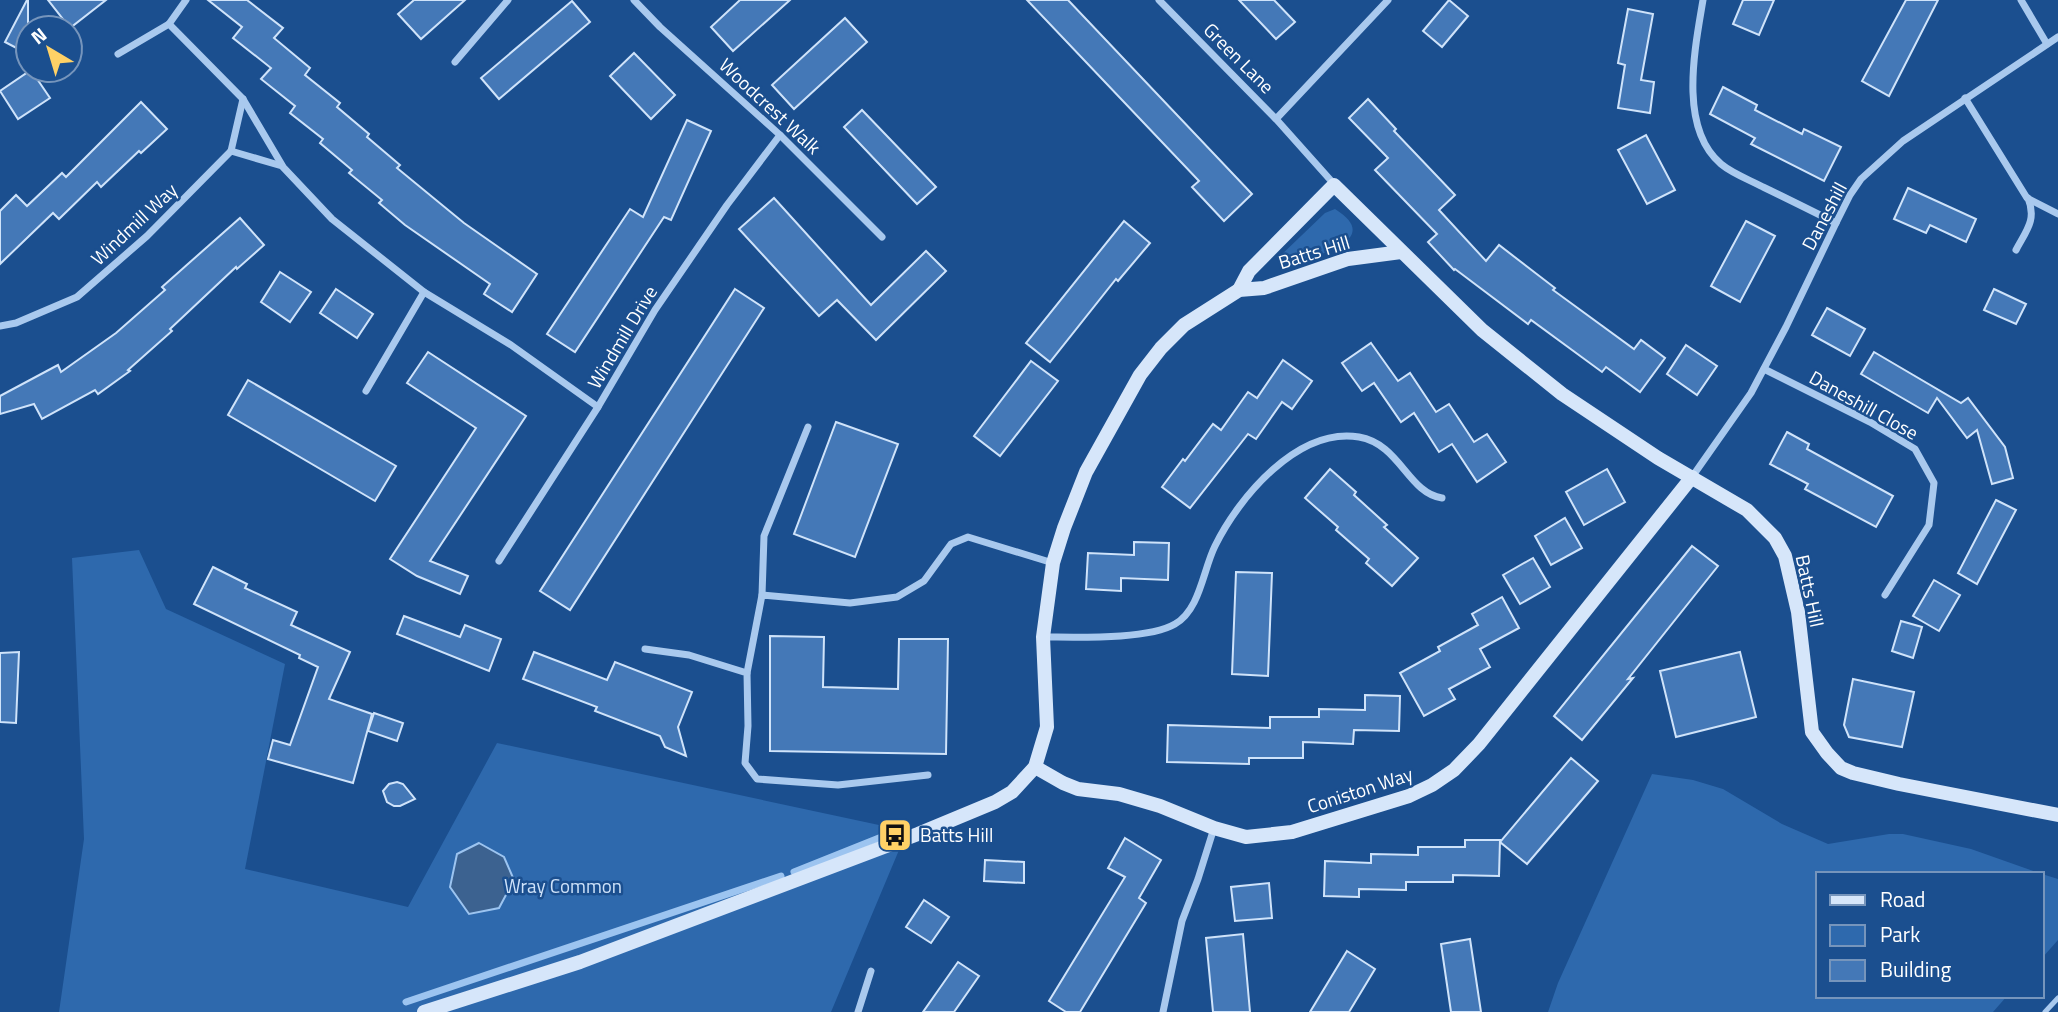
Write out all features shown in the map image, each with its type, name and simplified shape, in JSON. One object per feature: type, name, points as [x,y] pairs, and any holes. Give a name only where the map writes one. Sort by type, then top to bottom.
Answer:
[{"type":"street","points":[[118,54],[169,24],[186,0]]},
{"type":"street","points":[[455,62],[508,0]]},
{"type":"street","name":"Woodcrest Walk","points":[[634,0],[660,27],[780,135],[882,237]]},
{"type":"street","name":"Green Lane","points":[[1159,0],[1295,139]]},
{"type":"street","points":[[1276,119],[1388,0]]},
{"type":"street","points":[[1703,0],[1692,101],[1695,120],[1710,153],[1743,177],[1836,223]]},
{"type":"street","points":[[2021,0],[2047,44]]},
{"type":"street","points":[[169,24],[243,99],[282,166],[332,219],[424,292],[511,345],[598,407]]},
{"type":"street","name":"Daneshill","points":[[1692,477],[1733,420],[1764,369],[1856,187],[1882,159],[1965,98],[2058,37]]},
{"type":"street","points":[[1965,98],[2033,211],[2032,219],[2016,250]]},
{"type":"street","points":[[243,99],[231,151],[282,166]]},
{"type":"street","name":"Windmill Drive","points":[[499,561],[598,407],[655,310],[727,205],[780,135]]},
{"type":"street","name":"Batts Hill","points":[[1295,139],[1334,185],[1482,330],[1562,394],[1601,421],[1747,510],[1775,538],[1785,556],[1798,612],[1812,732],[1841,768],[1899,784],[2058,814]]},
{"type":"street","name":"Windmill Way","points":[[0,326],[16,323],[77,297],[147,236],[231,151]]},
{"type":"street","name":"Batts Hill","points":[[1240,290],[1249,271],[1334,185]]},
{"type":"street","points":[[2027,198],[2058,214]]},
{"type":"street","name":"Batts Hill","points":[[425,1012],[580,962],[918,834],[995,802],[1012,792],[1035,767],[1043,749],[1047,727],[1043,637],[1053,563],[1086,472],[1140,375],[1161,348],[1184,326],[1240,290],[1264,288],[1348,258],[1401,252]]},
{"type":"street","points":[[366,391],[424,292]]},
{"type":"street","name":"Daneshill Close","points":[[1764,369],[1870,422],[1915,449],[1934,483],[1929,525],[1885,595]]},
{"type":"street","points":[[808,427],[764,536],[762,595],[747,673],[748,726],[745,763],[757,779],[838,785],[928,775]]},
{"type":"street","points":[[1043,637],[1162,631],[1177,623],[1192,608],[1214,547],[1251,491],[1274,469],[1321,440],[1340,436],[1361,437],[1381,445],[1423,490],[1442,498]]},
{"type":"street","name":"Coniston Way","points":[[1035,767],[1078,789],[1119,794],[1246,837],[1292,832],[1409,796],[1454,770],[1523,692],[1692,477]]},
{"type":"street","points":[[762,595],[850,604],[897,597],[924,581],[951,544],[968,537],[1053,563]]},
{"type":"street","points":[[645,649],[689,655],[747,673]]},
{"type":"street","points":[[1163,1012],[1182,921],[1214,828]]},
{"type":"street","points":[[858,1012],[871,971]]},
{"type":"lane","points":[[2045,1012],[2058,998]]},
{"type":"green space","points":[[1335,209],[1349,221],[1353,231],[1348,239],[1324,253],[1283,266],[1277,259],[1325,213]]},
{"type":"green space","name":"Wray Common","points":[[139,550],[166,609],[285,664],[245,869],[408,907],[497,743],[907,831],[831,1012],[59,1012],[84,839],[72,558]]},
{"type":"green space","points":[[1652,774],[1693,780],[1723,789],[1782,824],[1828,844],[1903,834],[1971,849],[2036,872],[1816,872],[1816,998],[2005,998],[1993,1012],[1548,1012],[1558,983]]},
{"type":"green space","points":[[2044,875],[2058,879],[2058,940],[2044,956]]},
{"type":"shaded area","points":[[479,843],[504,857],[514,880],[499,908],[469,914],[450,887],[457,854]]},
{"type":"building","points":[[27,0],[28,0],[28,14],[20,14]]},
{"type":"building","points":[[48,0],[106,0],[84,17],[84,14],[59,14]]},
{"type":"building","points":[[208,0],[247,0],[283,28],[274,38],[310,68],[305,75],[340,103],[337,107],[400,165],[397,168],[464,223],[537,274],[512,312],[484,294],[490,284],[405,225],[379,203],[382,200],[349,173],[352,170],[320,143],[323,139],[290,113],[295,106],[261,79],[271,68],[233,38],[242,27]]},
{"type":"building","points":[[414,0],[465,0],[421,39],[398,14]]},
{"type":"building","points":[[740,0],[790,0],[733,51],[711,27]]},
{"type":"building","points":[[1027,0],[1068,0],[1252,194],[1224,221],[1192,187],[1199,181]]},
{"type":"building","points":[[1239,0],[1274,0],[1295,22],[1276,39]]},
{"type":"building","points":[[1449,0],[1468,16],[1442,47],[1423,31]]},
{"type":"building","points":[[1743,0],[1774,0],[1759,35],[1733,24]]},
{"type":"building","points":[[1906,0],[1938,0],[1889,96],[1862,81]]},
{"type":"building","points":[[572,1],[590,22],[499,99],[481,78]]},
{"type":"building","points":[[1628,9],[1653,14],[1641,80],[1654,82],[1650,113],[1618,108],[1625,65],[1618,63]]},
{"type":"building","points":[[845,18],[867,42],[794,109],[772,85]]},
{"type":"building","points":[[14,25],[14,47],[5,42]]},
{"type":"building","points":[[634,53],[675,95],[651,119],[610,76]]},
{"type":"building","points":[[14,82],[14,84],[40,84],[50,98],[18,119],[0,91]]},
{"type":"building","points":[[1723,87],[1757,105],[1755,110],[1802,134],[1804,129],[1841,147],[1824,181],[1751,144],[1755,138],[1710,114]]},
{"type":"building","points":[[1368,99],[1396,129],[1394,131],[1455,195],[1439,210],[1486,261],[1499,245],[1555,288],[1553,290],[1634,349],[1641,340],[1665,358],[1640,392],[1606,367],[1602,372],[1531,320],[1528,324],[1454,270],[1428,242],[1437,234],[1375,170],[1388,158],[1349,118]]},
{"type":"building","points":[[141,102],[167,129],[101,187],[97,182],[59,219],[53,213],[0,264],[0,211],[16,195],[27,206],[62,173],[66,177]]},
{"type":"building","points":[[862,110],[936,187],[917,204],[844,127]]},
{"type":"building","points":[[687,120],[711,131],[671,220],[664,217],[575,352],[547,334],[630,209],[643,217]]},
{"type":"building","points":[[1646,135],[1675,190],[1647,204],[1618,150]]},
{"type":"building","points":[[1908,188],[1976,219],[1966,242],[1930,225],[1926,233],[1894,219]]},
{"type":"building","points":[[774,198],[871,305],[926,251],[946,271],[876,340],[837,300],[819,316],[739,229]]},
{"type":"building","points":[[240,218],[264,245],[237,269],[236,267],[170,329],[172,331],[128,370],[130,371],[98,394],[95,390],[42,419],[34,404],[0,414],[0,396],[58,365],[61,372],[116,333],[165,290],[162,287]]},
{"type":"building","points":[[1124,221],[1150,243],[1118,281],[1116,279],[1050,362],[1026,343]]},
{"type":"building","points":[[1746,221],[1775,236],[1740,302],[1711,286]]},
{"type":"building","points":[[280,272],[311,292],[290,322],[261,302]]},
{"type":"building","points":[[336,289],[373,314],[357,338],[320,313]]},
{"type":"building","points":[[735,289],[764,308],[570,610],[540,591]]},
{"type":"building","points":[[1994,289],[2026,304],[2016,324],[1984,310]]},
{"type":"building","points":[[1827,308],[1865,329],[1850,356],[1812,335]]},
{"type":"building","points":[[1371,343],[1398,381],[1410,373],[1436,412],[1449,404],[1474,442],[1487,434],[1506,462],[1477,482],[1452,444],[1439,452],[1414,413],[1401,422],[1374,383],[1362,391],[1342,363]]},
{"type":"building","points":[[1686,345],[1717,366],[1697,395],[1667,374]]},
{"type":"building","points":[[428,352],[526,416],[430,561],[468,576],[460,594],[417,576],[390,559],[476,428],[407,383]]},
{"type":"building","points":[[1874,352],[1961,403],[1968,398],[2005,447],[2013,478],[1992,484],[1977,430],[1967,438],[1937,398],[1928,413],[1861,374]]},
{"type":"building","points":[[1283,360],[1312,381],[1292,409],[1282,402],[1256,439],[1248,434],[1190,508],[1162,487],[1213,424],[1221,430],[1248,392],[1257,398]]},
{"type":"building","points":[[1031,361],[1058,381],[1000,456],[974,436]]},
{"type":"building","points":[[248,380],[396,466],[375,501],[228,415]]},
{"type":"building","points":[[836,422],[898,444],[855,557],[794,534]]},
{"type":"building","points":[[1787,432],[1809,444],[1807,449],[1893,496],[1876,527],[1805,489],[1808,484],[1770,464]]},
{"type":"building","points":[[1330,469],[1387,525],[1384,527],[1418,558],[1392,586],[1366,563],[1369,559],[1336,530],[1338,527],[1305,498]]},
{"type":"building","points":[[1607,469],[1625,502],[1584,525],[1566,492]]},
{"type":"building","points":[[1996,500],[2016,510],[1977,584],[1958,573]]},
{"type":"building","points":[[1565,518],[1582,548],[1551,565],[1535,536]]},
{"type":"building","points":[[1134,542],[1169,543],[1168,580],[1121,578],[1121,591],[1086,589],[1088,553],[1134,555]]},
{"type":"building","points":[[1692,546],[1718,566],[1582,740],[1554,716]]},
{"type":"building","points":[[1533,558],[1550,587],[1520,604],[1503,575]]},
{"type":"building","points":[[213,567],[247,584],[245,588],[297,612],[291,625],[350,652],[329,699],[372,714],[353,783],[268,759],[273,740],[290,745],[318,667],[299,658],[300,655],[194,604]]},
{"type":"building","points":[[1236,572],[1272,573],[1268,676],[1232,674]]},
{"type":"building","points":[[1934,580],[1960,595],[1939,631],[1913,616]]},
{"type":"building","points":[[1502,597],[1519,628],[1480,649],[1490,667],[1449,689],[1455,699],[1424,716],[1400,673],[1440,651],[1438,647],[1478,625],[1472,614]]},
{"type":"building","points":[[404,616],[460,637],[465,625],[501,639],[489,671],[397,634]]},
{"type":"building","points":[[1901,621],[1922,627],[1913,658],[1892,651]]},
{"type":"building","points":[[770,636],[824,637],[823,687],[898,689],[899,639],[948,639],[946,754],[770,751]]},
{"type":"building","points":[[19,652],[16,723],[0,722],[0,653]]},
{"type":"building","points":[[534,652],[607,680],[615,662],[692,692],[678,727],[686,756],[665,747],[660,736],[595,711],[597,707],[523,679]]},
{"type":"building","points":[[1740,652],[1756,717],[1676,737],[1660,671]]},
{"type":"building","points":[[1853,679],[1914,692],[1902,747],[1849,737],[1844,725]]},
{"type":"building","points":[[1365,695],[1400,696],[1399,731],[1354,730],[1353,744],[1303,742],[1303,758],[1249,758],[1249,764],[1167,762],[1168,725],[1270,728],[1270,717],[1319,717],[1319,709],[1365,710]]},
{"type":"building","points":[[374,713],[403,723],[397,741],[368,731]]},
{"type":"building","points":[[1571,758],[1598,781],[1527,864],[1500,842]]},
{"type":"building","points":[[389,784],[403,784],[415,799],[400,806],[387,802],[383,791]]},
{"type":"building","points":[[1125,838],[1161,860],[1139,898],[1146,903],[1080,1012],[1066,1012],[1049,1001],[1125,877],[1108,868]]},
{"type":"building","points":[[1465,840],[1500,840],[1499,876],[1453,875],[1453,882],[1406,882],[1406,890],[1359,889],[1359,897],[1324,896],[1325,861],[1371,863],[1371,854],[1418,855],[1418,847],[1465,847]]},
{"type":"building","points":[[985,860],[1024,862],[1024,883],[984,881]]},
{"type":"building","points":[[1269,883],[1272,918],[1235,921],[1231,887]]},
{"type":"building","points":[[924,900],[949,917],[931,943],[906,927]]},
{"type":"building","points":[[1243,934],[1250,1012],[1213,1012],[1206,938]]},
{"type":"building","points":[[1470,939],[1481,1012],[1451,1012],[1441,944]]},
{"type":"building","points":[[1347,951],[1375,969],[1349,1012],[1310,1012]]},
{"type":"building","points":[[958,962],[979,976],[954,1012],[923,1012]]},
{"type":"waterway","points":[[794,872],[889,834]]},
{"type":"waterway","points":[[406,1002],[781,876]]},
{"type":"place","name":"Batts Hill","points":[[895,835]]}]
